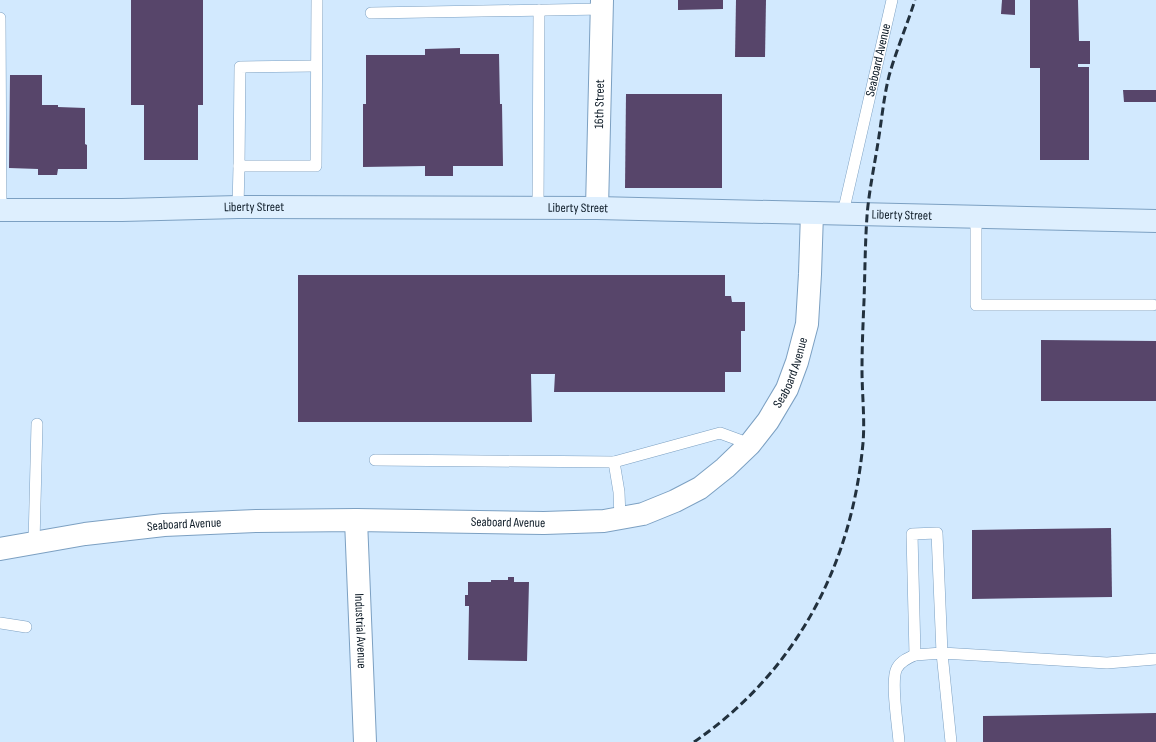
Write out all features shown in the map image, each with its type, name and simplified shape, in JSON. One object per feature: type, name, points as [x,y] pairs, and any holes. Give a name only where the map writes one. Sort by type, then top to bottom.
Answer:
[{"type":"main road","name":"Liberty Street","points":[[0,210],[122,210],[238,207],[597,208],[1156,221]]},
{"type":"street","name":"16th Street","points":[[597,208],[602,5]]},
{"type":"street","name":"Seaboard Avenue","points":[[0,550],[84,534],[164,525],[256,521],[356,520],[544,523],[604,521],[643,514],[675,501],[700,488],[725,468],[750,444],[768,421],[787,389],[797,362],[807,324],[812,213]]},
{"type":"street","name":"Industrial Avenue","points":[[356,520],[366,742]]},
{"type":"lane","points":[[240,166],[316,166],[316,0]]},
{"type":"lane","name":"Seaboard Avenue","points":[[843,214],[892,0]]},
{"type":"lane","points":[[371,13],[539,10],[602,5]]},
{"type":"lane","points":[[538,208],[539,10]]},
{"type":"lane","points":[[0,18],[0,210]]},
{"type":"lane","points":[[238,207],[240,166],[240,67],[315,66]]},
{"type":"lane","points":[[976,217],[976,305],[1152,305]]},
{"type":"lane","points":[[34,543],[37,424]]},
{"type":"lane","points":[[375,460],[614,462],[720,433],[750,444]]},
{"type":"lane","points":[[614,462],[619,492],[620,518]]},
{"type":"lane","points":[[915,655],[912,534],[937,533],[942,654],[951,742]]},
{"type":"lane","points":[[0,622],[26,628]]},
{"type":"lane","points":[[900,742],[894,681],[897,668],[902,661],[915,655],[942,654],[1107,663],[1156,659]]},
{"type":"building","points":[[131,0],[203,0],[203,105],[198,105],[198,160],[144,160],[144,105],[131,105]]},
{"type":"building","points":[[678,0],[723,0],[723,9],[678,10]]},
{"type":"building","points":[[736,0],[766,0],[765,57],[735,57]]},
{"type":"building","points":[[1002,0],[1015,0],[1015,15],[1001,14]]},
{"type":"building","points":[[1030,0],[1078,0],[1079,41],[1090,41],[1090,64],[1078,64],[1078,67],[1089,67],[1089,160],[1040,160],[1040,68],[1030,68]]},
{"type":"building","points":[[460,48],[460,54],[499,54],[500,104],[502,104],[503,166],[453,166],[453,176],[425,176],[425,166],[363,167],[363,104],[366,104],[366,55],[425,55],[425,49]]},
{"type":"building","points":[[10,75],[42,75],[42,105],[85,108],[87,169],[58,169],[57,175],[38,175],[38,169],[9,168]]},
{"type":"building","points":[[1123,90],[1156,90],[1156,102],[1124,102]]},
{"type":"building","points":[[626,94],[722,94],[722,188],[625,188]]},
{"type":"building","points":[[298,275],[725,275],[725,296],[731,296],[732,302],[745,302],[745,331],[741,331],[741,372],[725,372],[725,392],[554,392],[555,374],[531,374],[532,422],[298,422]]},
{"type":"building","points":[[1041,340],[1156,341],[1156,401],[1041,401]]},
{"type":"building","points":[[1111,528],[1112,597],[972,599],[972,530]]},
{"type":"building","points":[[508,577],[514,577],[514,582],[529,582],[527,661],[468,660],[469,606],[465,606],[465,595],[468,595],[468,582],[508,580]]},
{"type":"building","points":[[1156,713],[1156,742],[983,742],[983,716]]},
{"type":"railway","points":[[694,742],[730,714],[762,683],[789,649],[813,612],[832,573],[846,531],[857,488],[863,443],[862,344],[869,196],[889,76],[915,0]]}]
